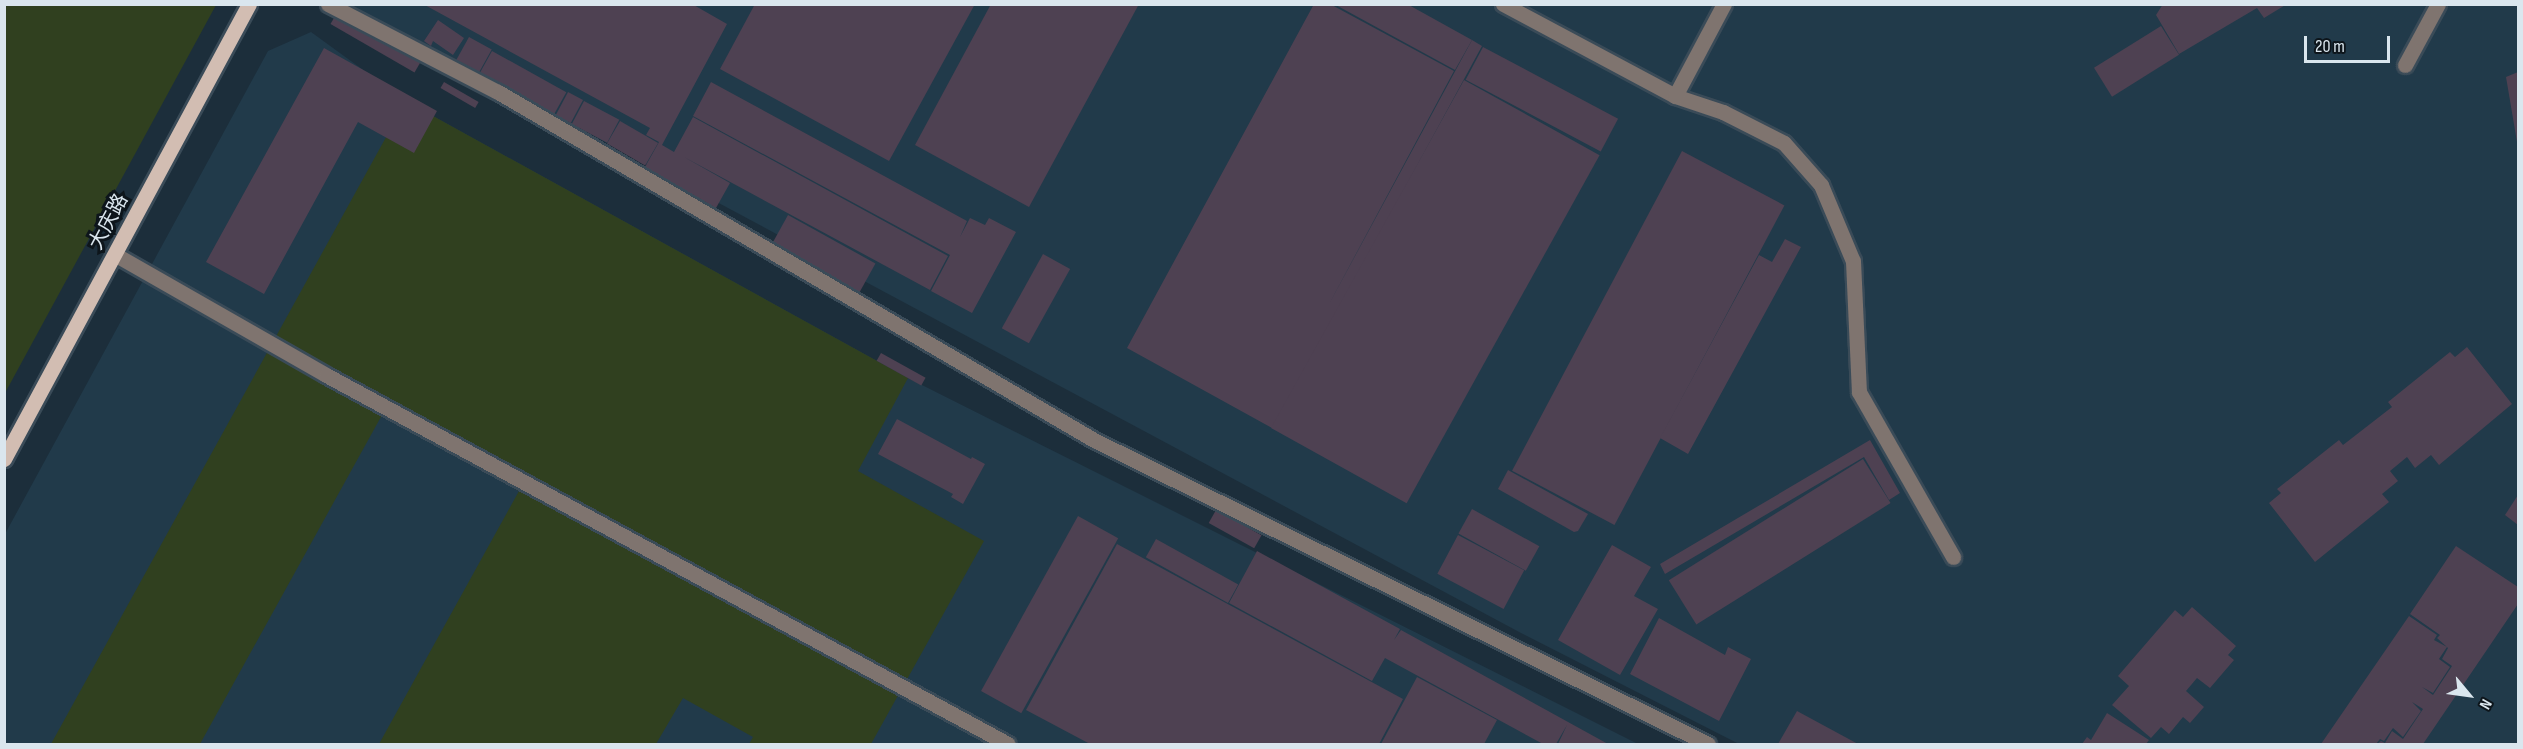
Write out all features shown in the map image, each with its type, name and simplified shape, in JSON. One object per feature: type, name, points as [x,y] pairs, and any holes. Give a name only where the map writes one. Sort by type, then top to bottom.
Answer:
[{"type":"main road","name":"大庆路","points":[[4,459],[116,255],[249,4]]},
{"type":"street","points":[[328,4],[498,92],[1094,440],[1708,744]]},
{"type":"street","points":[[1503,4],[1675,96],[1723,112],[1785,143],[1821,185],[1853,261],[1860,392],[1953,557]]},
{"type":"street","points":[[1675,96],[1724,4]]},
{"type":"street","points":[[2405,65],[2438,4]]},
{"type":"street","points":[[116,255],[326,375],[1008,744]]},
{"type":"shaded area","points":[[349,5],[2518,5],[2518,744],[1739,744],[1521,633]]},
{"type":"shaded area","points":[[311,32],[406,101],[908,378],[1638,744],[5,744],[5,534],[268,51]]},
{"type":"green space","points":[[4,5],[216,5],[5,393]]},
{"type":"green space","points":[[406,101],[908,378],[858,471],[984,541],[871,744],[749,744],[753,737],[683,698],[656,744],[379,744],[519,491],[382,415],[200,744],[51,744]]},
{"type":"building","points":[[423,4],[692,4],[727,24],[662,145],[674,152],[693,117],[948,256],[930,290],[684,157],[730,183],[716,208],[645,167],[659,142],[646,135],[650,128]]},
{"type":"building","points":[[755,4],[975,4],[889,161],[720,69]]},
{"type":"building","points":[[991,4],[1139,4],[1029,207],[915,145]]},
{"type":"building","points":[[1314,4],[1330,4],[1454,71],[1328,306],[1472,40],[1482,46],[1274,429],[1127,348]]},
{"type":"building","points":[[1334,4],[1407,4],[1472,40],[1455,70]]},
{"type":"building","points":[[2163,4],[2287,4],[2264,18],[2257,8],[2179,54],[2156,15]]},
{"type":"building","points":[[338,11],[422,60],[415,72],[330,24]]},
{"type":"building","points":[[438,20],[464,38],[453,55],[433,41],[431,46],[424,41]]},
{"type":"building","points":[[2161,26],[2179,55],[2112,97],[2094,68]]},
{"type":"building","points":[[469,37],[492,50],[479,72],[456,60]]},
{"type":"building","points":[[1483,47],[1618,119],[1601,151],[1466,80]]},
{"type":"building","points":[[324,48],[437,111],[414,153],[358,122],[264,294],[206,262]]},
{"type":"building","points":[[492,51],[566,92],[554,114],[480,73]]},
{"type":"building","points":[[2518,72],[2518,142],[2517,142],[2506,77]]},
{"type":"building","points":[[1464,80],[1600,155],[1407,503],[1271,428]]},
{"type":"building","points":[[444,82],[479,102],[475,108],[440,88]]},
{"type":"building","points":[[711,82],[967,221],[960,237],[970,218],[985,225],[989,218],[1016,232],[972,313],[931,291],[950,255],[693,116]]},
{"type":"building","points":[[568,92],[583,100],[571,123],[556,115]]},
{"type":"building","points":[[584,101],[619,120],[607,143],[572,124]]},
{"type":"building","points":[[620,121],[658,143],[645,166],[607,144]]},
{"type":"building","points":[[1682,151],[1784,205],[1614,525],[1512,471]]},
{"type":"building","points":[[788,215],[875,263],[859,293],[772,245]]},
{"type":"building","points":[[1785,239],[1801,247],[1688,454],[1660,438],[1759,255],[1772,262]]},
{"type":"building","points":[[1043,254],[1070,269],[1029,343],[1002,328]]},
{"type":"building","points":[[2467,347],[2512,404],[2439,465],[2431,455],[2415,468],[2407,457],[2390,471],[2398,481],[2382,494],[2389,502],[2315,562],[2269,503],[2281,493],[2277,489],[2339,440],[2343,445],[2392,407],[2388,402],[2450,352],[2455,357]]},
{"type":"building","points":[[881,353],[926,378],[921,386],[877,361]]},
{"type":"building","points":[[897,419],[971,459],[972,457],[985,464],[963,504],[951,497],[953,494],[878,454]]},
{"type":"building","points":[[1870,440],[1900,493],[1889,500],[1864,457],[1665,574],[1660,564]]},
{"type":"building","points":[[1863,459],[1891,503],[1696,624],[1669,580]]},
{"type":"building","points":[[1508,470],[1588,514],[1578,531],[1574,532],[1498,489]]},
{"type":"building","points":[[2518,495],[2518,525],[2505,515]]},
{"type":"building","points":[[1472,509],[1539,546],[1526,571],[1458,533]]},
{"type":"building","points":[[1216,510],[1261,535],[1254,548],[1209,523]]},
{"type":"building","points":[[1078,516],[1118,538],[1021,713],[981,691]]},
{"type":"building","points":[[1458,535],[1524,570],[1504,609],[1437,574]]},
{"type":"building","points":[[1156,539],[1238,585],[1228,603],[1146,557]]},
{"type":"building","points":[[1117,544],[1403,699],[1379,744],[1090,744],[1026,710]]},
{"type":"building","points":[[1612,545],[1651,567],[1634,596],[1658,609],[1620,675],[1558,640]]},
{"type":"building","points":[[2456,546],[2518,587],[2518,604],[2423,744],[2377,744],[2381,741],[2385,743],[2392,731],[2403,739],[2423,709],[2412,702],[2421,711],[2403,737],[2393,728],[2384,741],[2380,739],[2376,744],[2321,744],[2409,616],[2437,635],[2434,640],[2447,647],[2437,638],[2440,635],[2410,614]],"holes":[[[2447,647],[2442,659],[2452,666],[2433,695],[2422,687],[2433,693],[2450,667],[2439,659]]]},
{"type":"building","points":[[1257,551],[1400,629],[1394,640],[1401,630],[1608,744],[1558,744],[1567,725],[1556,744],[1543,744],[1385,658],[1372,681],[1229,603]]},
{"type":"building","points":[[2192,607],[2236,646],[2228,655],[2234,660],[2210,688],[2197,678],[2186,691],[2204,707],[2190,723],[2183,717],[2169,734],[2161,727],[2151,738],[2112,705],[2129,686],[2118,676],[2175,610],[2183,617]]},
{"type":"building","points":[[1659,618],[1725,655],[1728,647],[1751,659],[1719,721],[1630,674]]},
{"type":"building","points":[[1417,677],[1497,720],[1484,744],[1381,744]]},
{"type":"building","points":[[1797,711],[1858,744],[1778,744]]},
{"type":"building","points":[[2107,713],[2149,740],[2146,744],[2082,744],[2087,737],[2091,740]]}]
